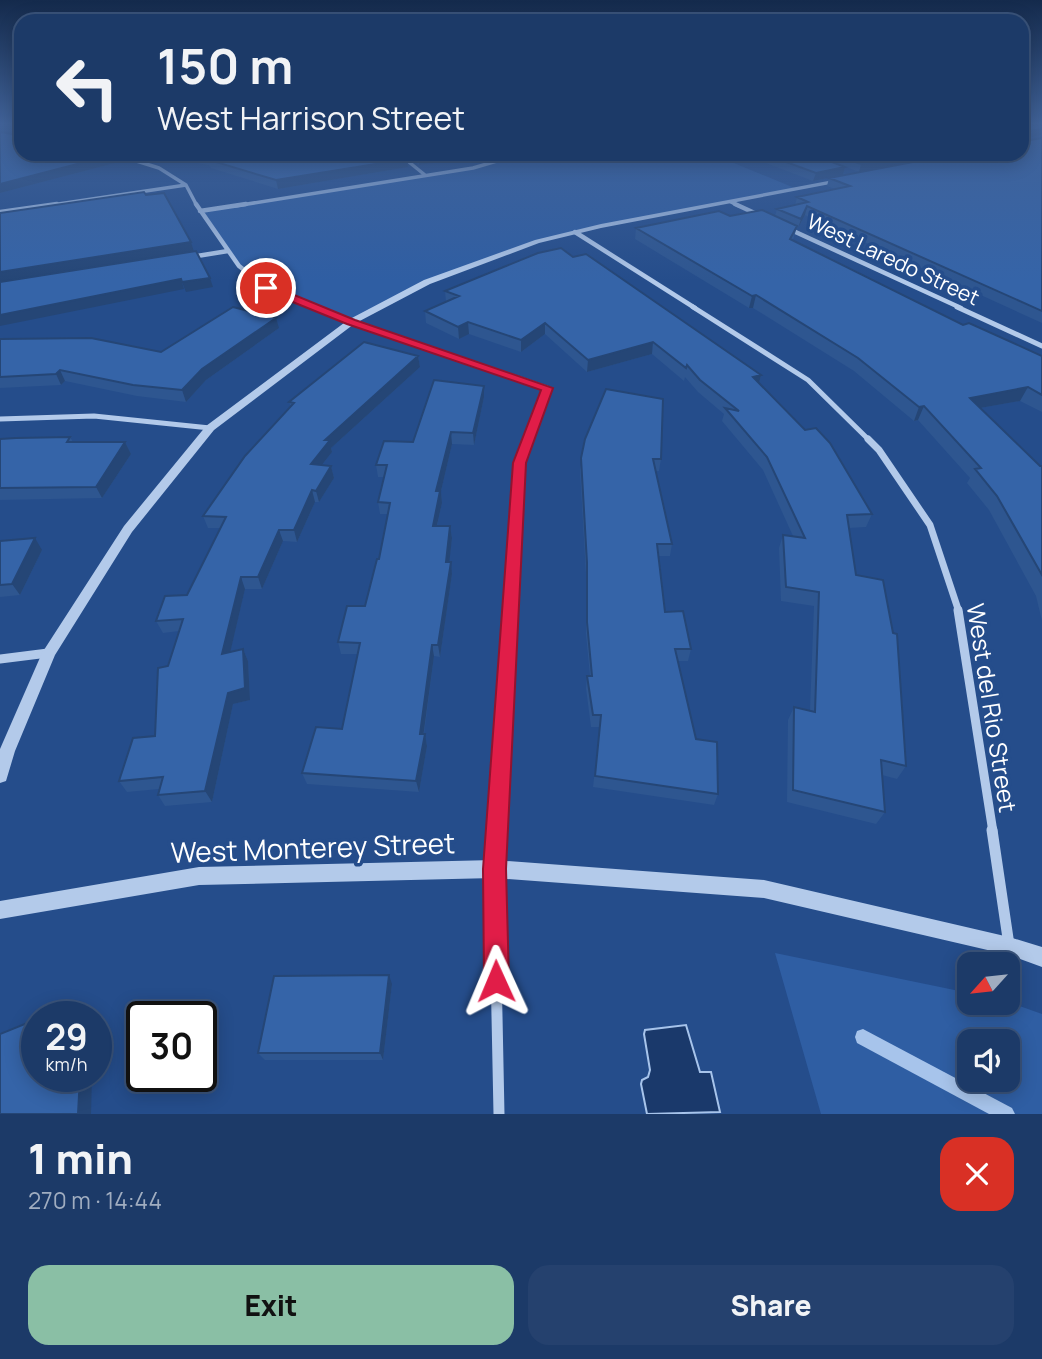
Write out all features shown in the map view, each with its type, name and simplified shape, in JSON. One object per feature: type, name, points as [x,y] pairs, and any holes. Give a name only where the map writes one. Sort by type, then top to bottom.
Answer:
[{"type":"street","points":[[173,177],[186,185],[200,211],[239,266],[266,288],[351,322],[547,388],[520,463],[494,869],[499,1114]]},
{"type":"street","points":[[200,211],[413,177]]},
{"type":"street","points":[[0,776],[7,751],[49,653],[128,529],[210,428],[351,322],[427,282],[484,259],[575,232],[850,178]]},
{"type":"street","points":[[0,212],[186,185]]},
{"type":"street","points":[[731,202],[762,216]]},
{"type":"street","name":"West Laredo Street","points":[[786,228],[1042,346]]},
{"type":"street","name":"West del Rio Street","points":[[575,232],[808,380],[879,450],[930,525],[962,621],[1009,946]]},
{"type":"street","points":[[178,259],[228,251]]},
{"type":"street","points":[[0,419],[94,416],[210,428]]},
{"type":"street","points":[[0,659],[49,653]]},
{"type":"street","name":"West Monterey Street","points":[[0,910],[199,876],[494,869],[764,889],[1009,946],[1042,957]]},
{"type":"shaded area","points":[[416,177],[768,177],[797,189],[601,226],[537,241],[427,281],[351,322],[266,287],[239,266],[200,211]]},
{"type":"shaded area","points":[[775,953],[957,991],[957,1015],[1020,1015],[1020,1006],[1042,1014],[1042,1114],[821,1114]]},
{"type":"shaded area","points":[[686,1025],[700,1072],[711,1072],[720,1112],[647,1114],[641,1084],[642,1080],[648,1077],[650,1070],[645,1030]]},
{"type":"building","points":[[0,177],[27,177],[0,184]]},
{"type":"building","points":[[266,177],[295,177],[276,180]]},
{"type":"building","points":[[1042,177],[1042,311],[807,206],[801,219],[777,209],[808,202],[797,197],[850,186],[829,178]]},
{"type":"building","points":[[144,192],[146,195],[164,193],[191,242],[0,272],[0,213]]},
{"type":"building","points":[[762,210],[797,226],[790,239],[963,325],[969,323],[1042,356],[1042,395],[1028,387],[970,398],[1042,466],[1042,575],[997,496],[975,469],[981,468],[924,406],[919,407],[858,358],[756,295],[752,296],[636,228],[719,211],[730,216]]},
{"type":"building","points":[[561,248],[573,257],[586,254],[761,375],[753,377],[805,430],[816,428],[830,443],[872,514],[847,515],[856,575],[883,580],[893,633],[897,634],[906,766],[881,760],[885,812],[793,790],[794,707],[815,712],[819,592],[786,587],[783,535],[805,538],[767,457],[725,408],[739,411],[700,380],[687,365],[686,368],[653,342],[588,360],[545,323],[521,340],[468,322],[458,327],[425,311],[459,296],[445,291],[538,253]]},
{"type":"building","points":[[196,251],[210,278],[182,282],[181,279],[0,315],[0,282]]},
{"type":"building","points":[[233,307],[276,318],[202,369],[182,390],[133,385],[60,370],[56,374],[0,377],[0,339],[91,338],[161,352]]},
{"type":"building","points":[[364,342],[418,356],[325,440],[330,440],[311,464],[331,466],[316,491],[312,490],[294,530],[279,530],[258,577],[241,577],[222,654],[243,649],[245,688],[228,693],[205,791],[158,795],[163,777],[119,781],[133,738],[155,736],[158,668],[168,666],[183,619],[156,621],[165,596],[187,595],[226,517],[203,516],[245,456],[294,403],[289,402]]},
{"type":"building","points":[[434,380],[484,386],[473,433],[451,432],[436,491],[440,491],[433,526],[450,526],[446,562],[451,562],[438,645],[432,645],[420,734],[425,734],[416,781],[302,773],[316,727],[342,729],[360,643],[338,642],[347,606],[365,606],[379,559],[390,503],[378,502],[387,465],[376,465],[384,441],[413,442]]},
{"type":"building","points":[[606,389],[663,399],[661,459],[653,459],[672,544],[657,544],[665,612],[683,611],[691,649],[675,649],[696,739],[717,742],[718,794],[595,776],[601,715],[593,715],[587,676],[592,676],[587,622],[587,563],[581,458],[585,439]]},
{"type":"building","points":[[70,437],[67,442],[125,442],[96,487],[0,488],[0,439]]},
{"type":"building","points":[[35,538],[12,584],[0,585],[0,541]]},
{"type":"building","points":[[389,975],[380,1053],[258,1053],[274,976]]},
{"type":"building","points":[[21,1025],[21,1092],[79,1092],[78,1114],[0,1114],[0,1034]]},
{"type":"waterway","points":[[863,1037],[1006,1114]]},
{"type":"route","points":[[266,288],[351,322],[547,388],[520,463],[494,869],[496,981]]}]
